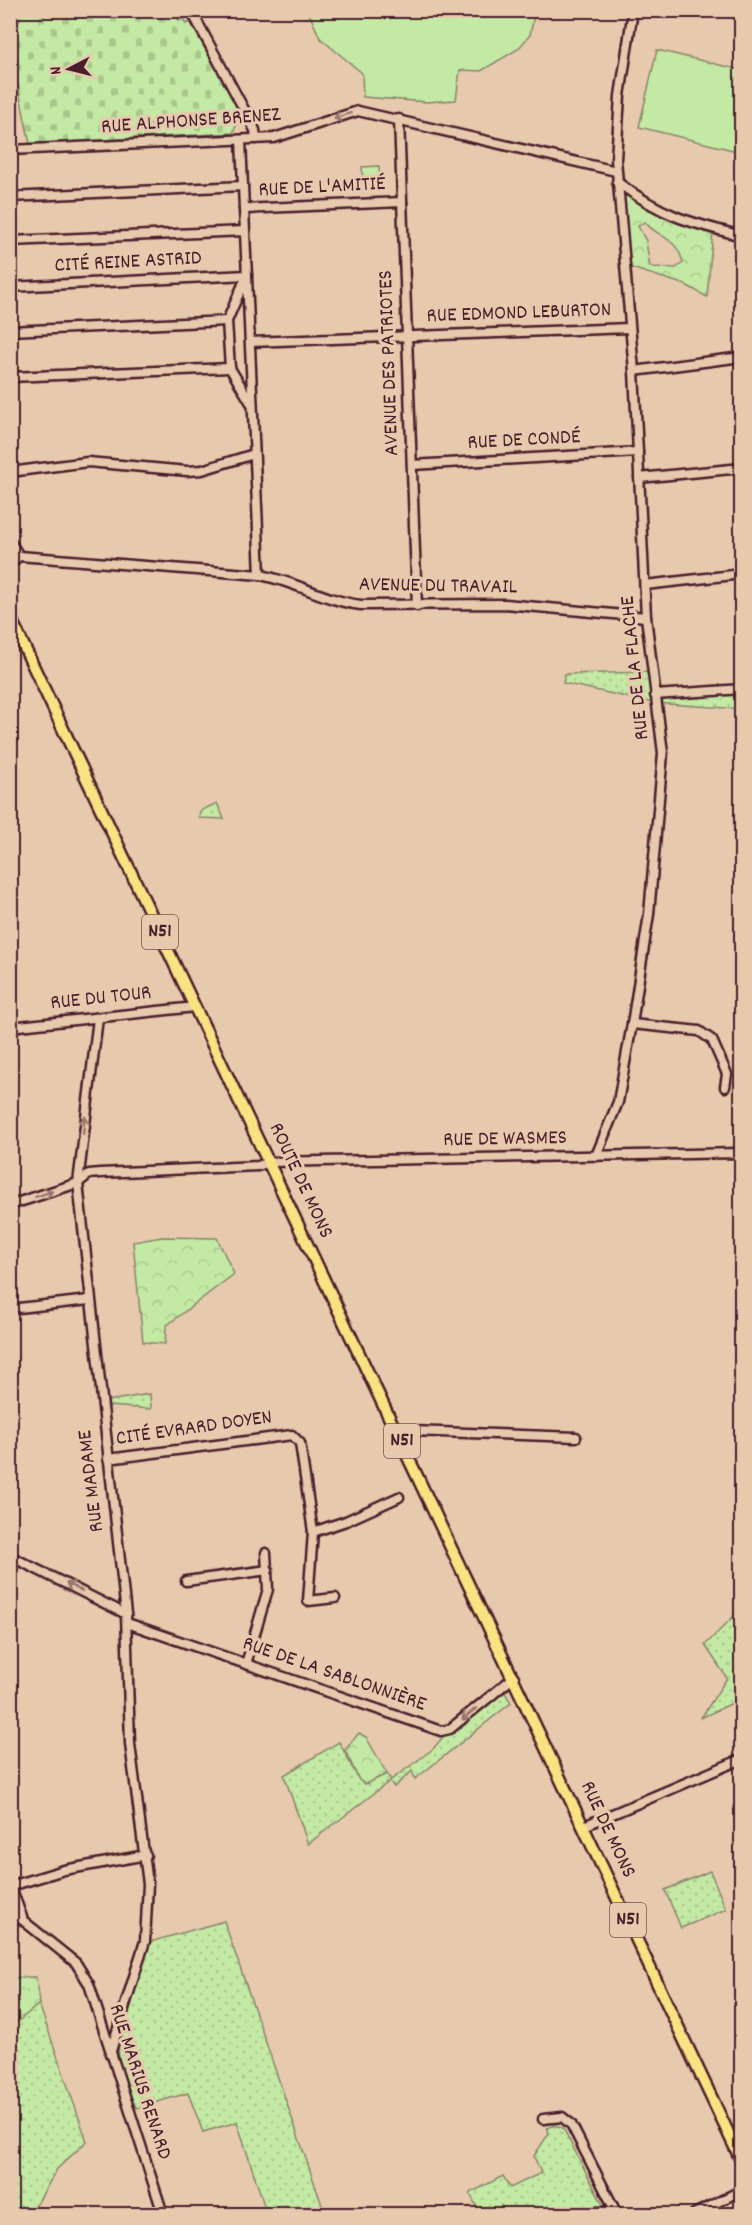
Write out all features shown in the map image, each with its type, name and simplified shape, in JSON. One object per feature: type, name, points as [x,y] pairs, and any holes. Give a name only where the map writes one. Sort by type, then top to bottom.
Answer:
[{"type":"main road","name":"ROUTE DE MONS","points":[[10,617],[514,1677]]},
{"type":"main road","name":"RUE DE MONS","points":[[514,1677],[741,2162]]},
{"type":"street","points":[[191,10],[255,130],[256,139]]},
{"type":"street","name":"RUE DE LA FLACHE","points":[[597,1156],[618,1102],[633,1024],[651,903],[663,753],[646,617],[634,371],[616,171],[619,105],[633,10]]},
{"type":"street","name":"RUE ALPHONSE BRENEZ","points":[[10,150],[285,136],[358,111],[616,171]]},
{"type":"street","name":"AVENUE DES PATRIOTES","points":[[399,119],[417,606]]},
{"type":"street","points":[[241,140],[260,575]]},
{"type":"street","points":[[617,182],[648,206],[665,214],[684,222],[741,236]]},
{"type":"street","points":[[10,197],[243,186]]},
{"type":"street","name":"RUE DE L'AMITIÉ","points":[[244,209],[402,202]]},
{"type":"street","name":"CITÉ REINE ASTRID","points":[[10,241],[245,231]]},
{"type":"street","points":[[247,275],[227,321],[230,368],[252,406]]},
{"type":"street","name":"CITÉ REINE ASTRID","points":[[10,287],[247,275]]},
{"type":"street","points":[[10,331],[227,321]]},
{"type":"street","name":"RUE EDMOND LEBURTON","points":[[250,342],[630,328]]},
{"type":"street","points":[[634,371],[741,357]]},
{"type":"street","points":[[10,377],[230,368]]},
{"type":"street","name":"RUE DE CONDÉ","points":[[412,465],[638,452]]},
{"type":"street","points":[[10,472],[88,462],[187,471],[202,470],[254,454]]},
{"type":"street","points":[[639,478],[741,468]]},
{"type":"street","points":[[10,541],[19,556],[10,564]]},
{"type":"street","name":"AVENUE DU TRAVAIL","points":[[19,556],[260,575],[275,578],[341,602],[417,606],[505,604],[646,617]]},
{"type":"street","points":[[645,585],[741,574]]},
{"type":"street","points":[[655,695],[741,689]]},
{"type":"street","name":"RUE DU TOUR","points":[[10,1027],[195,1007]]},
{"type":"street","name":"RUE MADAME","points":[[98,1018],[78,1183],[89,1300],[127,1623],[130,1744],[148,1884],[145,1941],[110,2054]]},
{"type":"street","points":[[633,1024],[699,1031],[712,1040],[727,1074],[724,1088]]},
{"type":"street","name":"RUE DE WASMES","points":[[10,1205],[78,1183],[89,1174],[100,1173],[258,1166],[269,1162],[741,1153]]},
{"type":"street","points":[[10,1309],[89,1300]]},
{"type":"street","points":[[399,1435],[411,1431],[576,1437]]},
{"type":"street","name":"CITÉ EVRARD DOYEN","points":[[108,1459],[292,1435],[300,1443],[314,1532],[308,1601],[335,1598]]},
{"type":"street","points":[[314,1532],[346,1521],[399,1497]]},
{"type":"street","points":[[246,1664],[268,1589],[266,1553]]},
{"type":"street","points":[[10,1556],[126,1614]]},
{"type":"street","points":[[186,1581],[268,1570]]},
{"type":"street","name":"RUE DE LA SABLONNIÈRE","points":[[127,1623],[444,1731],[450,1729],[514,1677]]},
{"type":"street","points":[[584,1826],[741,1759]]},
{"type":"street","points":[[22,1918],[11,1885],[64,1870],[146,1855]]},
{"type":"street","name":"RUE MARIUS RENARD","points":[[10,1910],[76,1964],[89,1984],[163,2214]]},
{"type":"street","points":[[543,2118],[561,2117],[571,2124],[616,2212],[584,2214]]},
{"type":"street","points":[[694,2214],[741,2190]]},
{"type":"green space","points":[[308,10],[535,11],[530,35],[518,49],[481,71],[460,70],[456,100],[427,102],[363,97],[362,73],[320,38]]},
{"type":"green space","points":[[10,11],[176,11],[179,21],[184,19],[186,24],[190,22],[241,114],[233,133],[30,144],[11,52]]},
{"type":"green space","points":[[657,50],[741,70],[741,152],[639,127]]},
{"type":"green space","points":[[379,166],[380,184],[363,185],[362,167]]},
{"type":"green space","points":[[630,195],[670,217],[713,231],[707,297],[686,285],[628,267],[622,197]],"holes":[[[645,222],[676,247],[683,263],[676,268],[650,267],[646,241],[638,226]]]},
{"type":"green space","points":[[651,672],[654,698],[741,690],[741,709],[653,703],[563,683],[565,674]]},
{"type":"green space","points":[[217,803],[224,819],[199,818],[200,811]]},
{"type":"green space","points":[[162,1237],[217,1238],[234,1274],[166,1326],[165,1344],[143,1342],[133,1242]]},
{"type":"green space","points":[[150,1394],[151,1409],[108,1406],[108,1401]]},
{"type":"green space","points":[[741,1609],[741,1699],[701,1718],[727,1678],[705,1645]]},
{"type":"green space","points":[[502,1687],[511,1703],[415,1779],[412,1771],[394,1787],[390,1781],[308,1844],[284,1775],[339,1742],[359,1780],[365,1784],[387,1774],[391,1780],[433,1749],[448,1731]]},
{"type":"green space","points":[[359,1733],[366,1737],[387,1774],[365,1784],[359,1780],[345,1750]]},
{"type":"green space","points":[[710,1871],[726,1909],[681,1928],[665,1890]]},
{"type":"green space","points":[[224,1921],[325,2214],[267,2214],[237,2122],[203,2132],[188,2093],[137,2108],[127,2094],[120,2067],[119,2041],[150,1942]]},
{"type":"green space","points":[[36,1977],[39,2004],[11,2027],[11,1978]]},
{"type":"green space","points":[[39,2004],[87,2141],[57,2169],[31,2214],[15,2214],[11,2209],[10,2027]]},
{"type":"green space","points":[[555,2125],[563,2128],[604,2207],[544,2214],[468,2214],[478,2210],[470,2193],[503,2176],[510,2188],[541,2173],[534,2156],[549,2133],[547,2128]]}]
